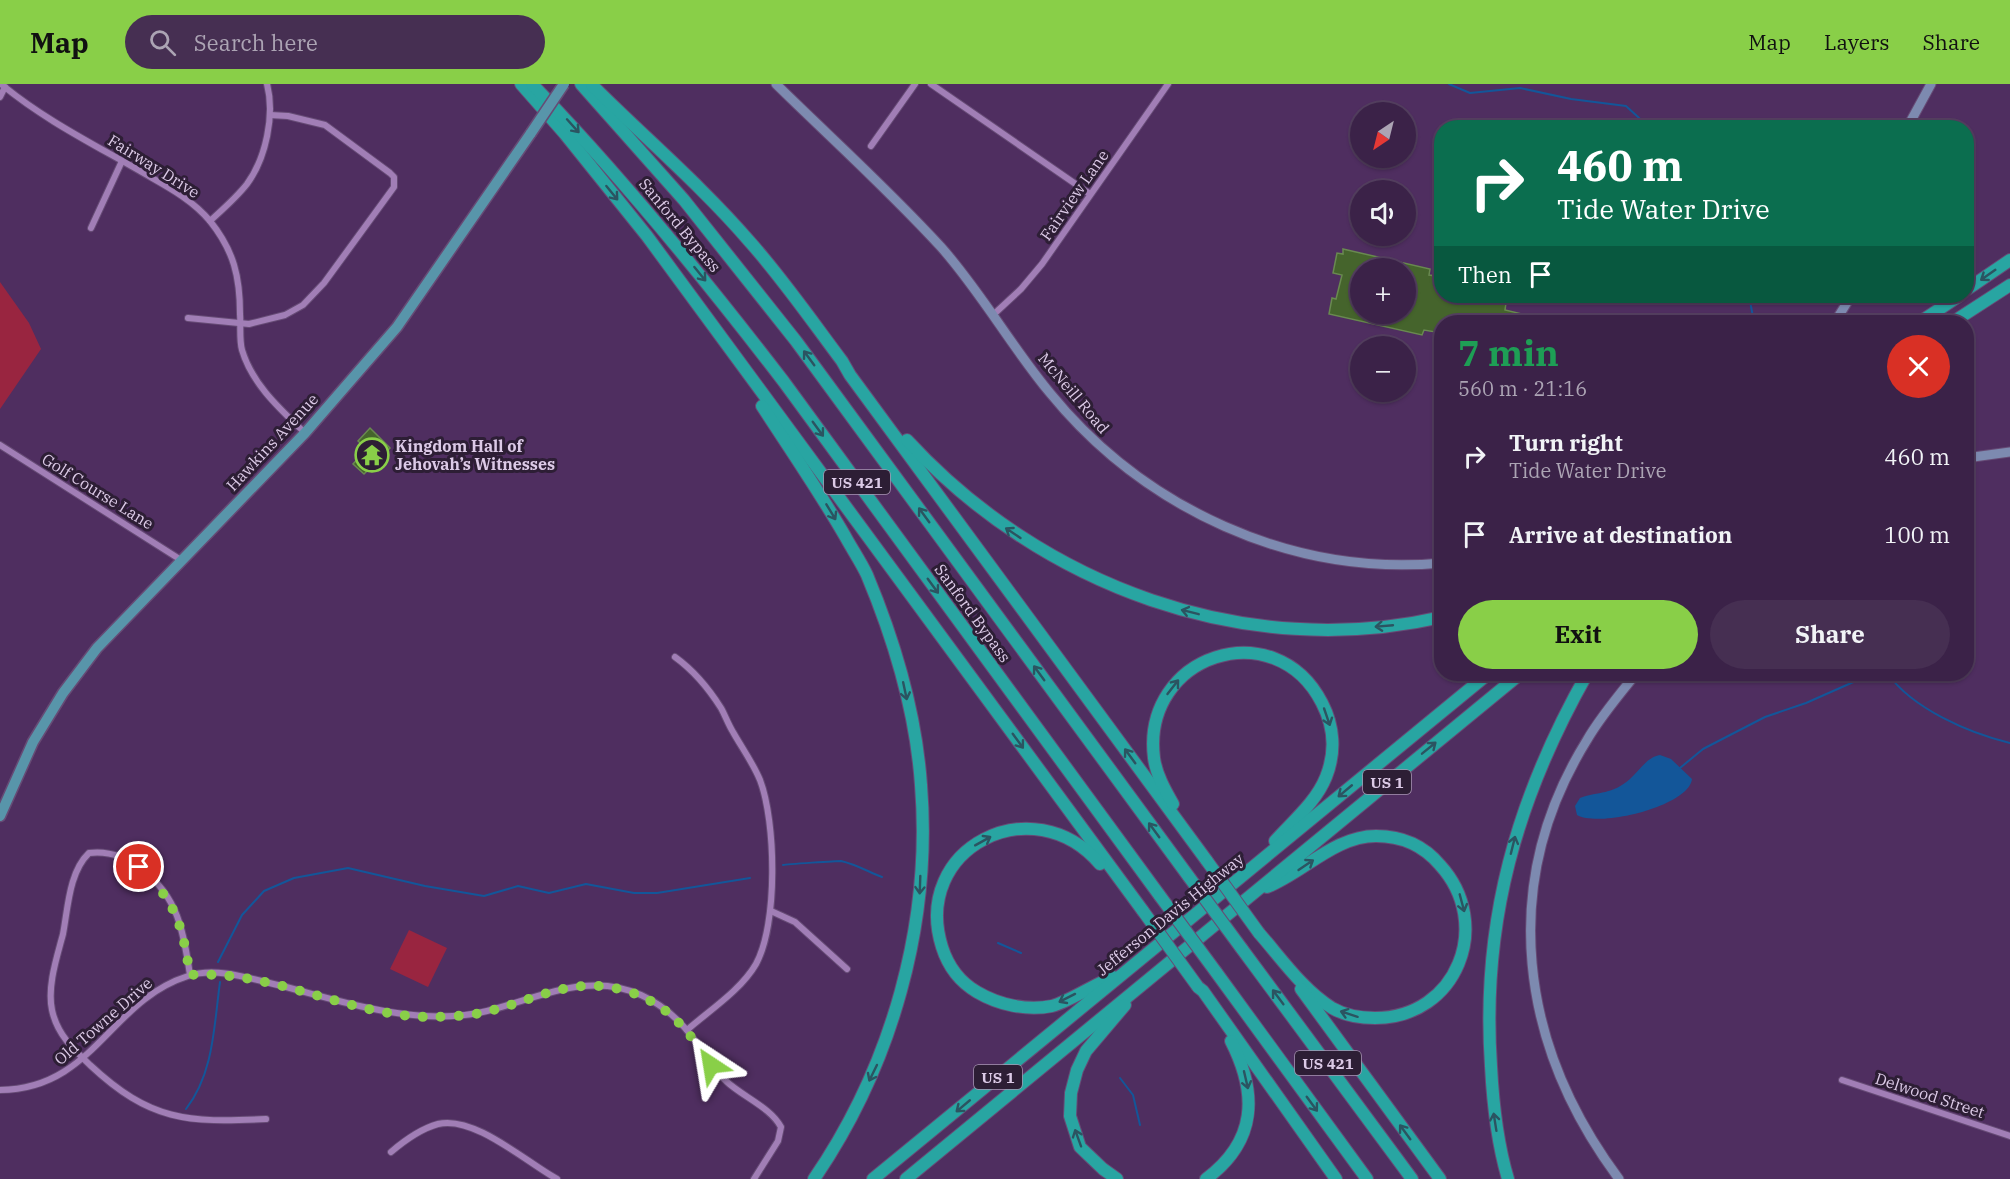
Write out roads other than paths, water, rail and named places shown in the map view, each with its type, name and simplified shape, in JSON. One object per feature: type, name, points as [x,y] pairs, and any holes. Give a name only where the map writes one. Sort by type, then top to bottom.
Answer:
[{"type":"highway","points":[[521,84],[647,236],[1201,989],[1336,1179]]},
{"type":"highway","name":"Sanford Bypass","points":[[532,84],[623,182],[721,300],[798,401],[1367,1179]]},
{"type":"highway","name":"Sanford Bypass","points":[[580,84],[684,200],[789,332],[1412,1179]]},
{"type":"highway","points":[[591,84],[751,242],[842,361],[850,375],[1440,1179]]},
{"type":"highway","points":[[1974,285],[2010,260]]},
{"type":"highway","points":[[1964,315],[2010,285]]},
{"type":"highway","points":[[1930,315],[1948,303]]},
{"type":"highway","points":[[721,338],[726,351],[831,512],[866,574],[900,664],[915,732],[922,785],[920,901],[903,985],[876,1065],[837,1145],[814,1179]]},
{"type":"highway","points":[[842,361],[854,372],[898,430],[960,492],[1033,546],[1113,587],[1143,599],[1193,613],[1273,627],[1362,628],[1434,618]]},
{"type":"highway","points":[[1204,858],[1162,785],[1154,759],[1153,733],[1164,699],[1170,688],[1186,672],[1203,662],[1224,655],[1249,653],[1272,657],[1294,669],[1315,690],[1328,715],[1334,739],[1326,778],[1313,800],[1272,843],[1259,862]]},
{"type":"highway","name":"Jefferson Davis Highway","points":[[873,1179],[1479,681]]},
{"type":"highway","name":"US 1","points":[[906,1179],[1511,681]]},
{"type":"highway","points":[[1508,1179],[1500,1153],[1494,1112],[1488,1032],[1492,944],[1512,848],[1522,816],[1538,771],[1560,723],[1583,681]]},
{"type":"highway","points":[[1120,974],[1091,985],[1053,1005],[1007,1005],[986,997],[969,987],[954,972],[945,955],[937,921],[942,889],[956,861],[985,838],[1003,832],[1035,828],[1071,838],[1093,856],[1143,911]]},
{"type":"highway","points":[[1255,892],[1285,880],[1322,854],[1353,840],[1376,836],[1392,837],[1416,844],[1438,862],[1456,884],[1466,919],[1464,950],[1456,970],[1444,988],[1429,1002],[1407,1014],[1387,1018],[1363,1018],[1334,1009],[1311,991],[1259,933]]},
{"type":"highway","points":[[1201,989],[1240,1058],[1248,1082],[1250,1101],[1249,1117],[1233,1155],[1206,1179]]},
{"type":"highway","points":[[1117,1179],[1080,1147],[1070,1116],[1071,1093],[1077,1070],[1086,1051],[1119,1014],[1132,993]]},
{"type":"main road","name":"Hawkins Avenue","points":[[0,816],[33,742],[63,693],[96,648],[305,433],[397,327],[564,84]]},
{"type":"street","points":[[210,221],[248,182],[264,146],[270,116],[270,96],[267,84]]},
{"type":"street","name":"McNeill Road","points":[[776,84],[941,248],[1048,391],[1086,434],[1115,461],[1180,506],[1218,525],[1286,549],[1372,563],[1434,562]]},
{"type":"street","points":[[871,146],[915,84]]},
{"type":"street","points":[[931,84],[1090,194]]},
{"type":"street","name":"Fairview Lane","points":[[993,315],[1021,289],[1042,264],[1168,84]]},
{"type":"street","points":[[1911,120],[1931,84]]},
{"type":"street","points":[[0,97],[3,86]]},
{"type":"street","name":"Fairway Drive","points":[[3,86],[70,131],[179,194],[210,221],[224,241],[240,283],[242,348],[249,367],[268,397],[305,433]]},
{"type":"street","points":[[188,318],[241,323],[261,322],[285,315],[311,298],[324,284],[395,183],[390,173],[325,124],[288,116],[270,116]]},
{"type":"street","points":[[91,228],[122,161]]},
{"type":"street","name":"Golf Course Lane","points":[[0,446],[181,560]]},
{"type":"street","points":[[1974,457],[2010,452]]},
{"type":"street","points":[[675,657],[687,666],[721,708],[760,782],[769,827],[771,910],[764,945],[748,976],[687,1030]]},
{"type":"street","points":[[1619,1179],[1602,1156],[1567,1097],[1545,1038],[1533,984],[1531,928],[1537,862],[1563,785],[1587,740],[1631,681]]},
{"type":"street","points":[[190,975],[177,915],[161,888],[139,867],[120,856],[105,851],[89,853],[77,869],[53,978],[52,1011],[61,1033],[83,1059],[111,1084],[151,1110],[175,1117],[207,1120],[266,1119]]},
{"type":"street","points":[[771,910],[795,922],[847,969]]},
{"type":"street","name":"Old Towne Drive","points":[[0,1090],[34,1087],[58,1077],[83,1059],[155,990],[190,975],[244,976],[391,1014],[427,1017],[485,1012],[562,987],[589,984],[640,995],[668,1011],[687,1030],[724,1080],[776,1117],[781,1127],[778,1141],[754,1179]]},
{"type":"street","name":"Delwood Street","points":[[1842,1080],[2010,1136]]},
{"type":"street","points":[[391,1152],[422,1130],[440,1124],[455,1123],[496,1140],[557,1179]]},
{"type":"water","points":[[1660,755],[1671,759],[1692,779],[1687,789],[1676,798],[1660,806],[1623,816],[1604,819],[1577,815],[1575,806],[1580,798],[1617,788],[1630,779],[1647,761]]},
{"type":"waterway","points":[[1449,84],[1470,93],[1520,88],[1571,99],[1626,106],[1641,120]]},
{"type":"waterway","points":[[1750,303],[1753,315]]},
{"type":"waterway","points":[[1680,768],[1703,749],[1765,717],[1806,703],[1856,681]]},
{"type":"waterway","points":[[1894,681],[1912,698],[1943,718],[1977,733],[2010,743]]},
{"type":"waterway","points":[[783,865],[841,861],[882,877]]},
{"type":"waterway","points":[[218,962],[242,915],[264,891],[294,878],[348,868],[425,886],[484,896],[518,886],[549,893],[586,884],[634,893],[657,893],[750,878]]},
{"type":"waterway","points":[[998,943],[1021,953]]},
{"type":"waterway","points":[[186,1109],[195,1095],[207,1064],[214,1032],[220,982]]},
{"type":"waterway","points":[[1120,1078],[1133,1095],[1140,1125]]},
{"type":"place","name":"Kingdom Hall of Jehovah’s Witnesses","points":[[372,455]]}]
